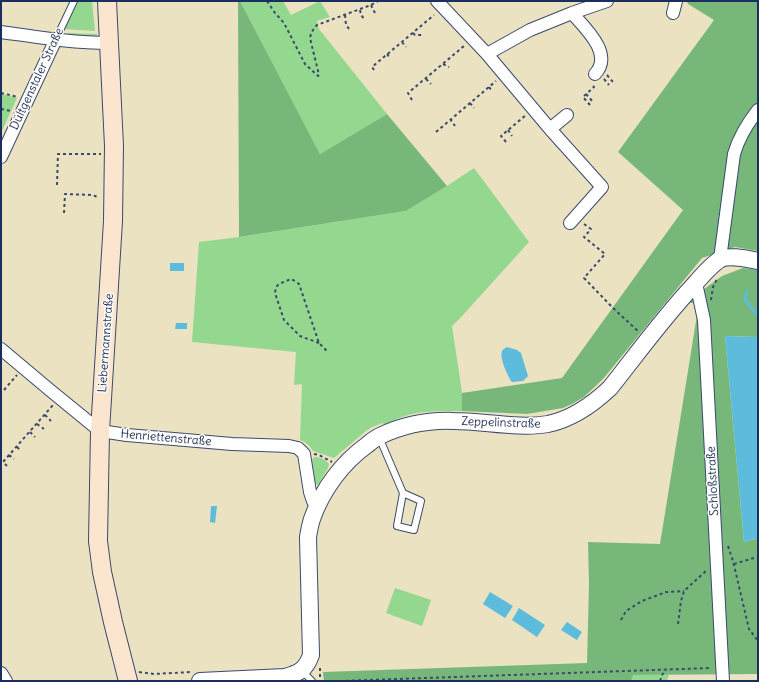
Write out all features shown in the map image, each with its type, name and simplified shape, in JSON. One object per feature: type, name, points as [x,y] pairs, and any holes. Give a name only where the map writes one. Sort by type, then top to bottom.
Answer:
[{"type":"main road","name":"Liebermannstraße","points":[[107,1],[114,146],[113,220],[100,431],[98,541],[102,572],[113,622],[134,677]]},
{"type":"street","points":[[487,54],[530,30],[572,12],[607,1]]},
{"type":"street","points":[[674,14],[676,1]]},
{"type":"street","points":[[440,4],[487,54],[550,129],[602,187],[570,223]]},
{"type":"street","points":[[572,12],[594,40],[602,56],[600,69],[596,74]]},
{"type":"street","points":[[1,32],[56,39],[109,43]]},
{"type":"street","name":"Dültgenstaler Straße","points":[[1,157],[56,39]]},
{"type":"street","points":[[758,110],[741,134],[734,154],[720,259],[740,258],[758,260]]},
{"type":"street","points":[[550,129],[567,115]]},
{"type":"street","name":"Zeppelinstraße","points":[[307,676],[308,663],[311,655],[308,537],[311,520],[330,483],[358,451],[379,437],[406,426],[422,422],[452,421],[534,426],[548,424],[567,418],[583,410],[598,400],[610,388],[678,302],[720,259]]},
{"type":"street","name":"Schloßstraße","points":[[696,283],[704,320],[723,681]]},
{"type":"street","points":[[1,349],[100,431]]},
{"type":"street","name":"Henriettenstraße","points":[[100,431],[127,435],[232,444],[294,446],[304,454],[310,492],[313,501],[318,506]]},
{"type":"street","points":[[1,673],[6,681]]},
{"type":"street","points":[[199,676],[307,676]]},
{"type":"lane","name":"Dültgenstaler Straße","points":[[56,39],[74,1]]},
{"type":"lane","points":[[379,437],[403,493],[397,526],[414,530],[421,501],[403,493]]},
{"type":"path","points":[[267,1],[284,23],[305,64],[318,76],[310,38],[314,28],[317,25],[360,10],[378,1]]},
{"type":"path","points":[[374,70],[372,67],[412,33],[440,4]]},
{"type":"path","points":[[371,5],[375,13]]},
{"type":"path","points":[[360,10],[361,15],[365,20]]},
{"type":"path","points":[[345,15],[346,25],[350,30]]},
{"type":"path","points":[[412,33],[415,35],[423,35]]},
{"type":"path","points":[[412,100],[408,93],[472,39]]},
{"type":"path","points":[[402,42],[406,47]]},
{"type":"path","points":[[387,54],[390,58]]},
{"type":"path","points":[[443,64],[449,67]]},
{"type":"path","points":[[436,132],[504,74]]},
{"type":"path","points":[[590,105],[583,97],[594,87],[590,80],[596,74]]},
{"type":"path","points":[[426,79],[431,84]]},
{"type":"path","points":[[489,87],[492,91]]},
{"type":"path","points":[[1,93],[27,99]]},
{"type":"path","points":[[586,94],[593,102]]},
{"type":"path","points":[[470,102],[474,108]]},
{"type":"path","points":[[1,109],[8,110]]},
{"type":"path","points":[[506,142],[501,136],[533,109]]},
{"type":"path","points":[[450,119],[456,126]]},
{"type":"path","points":[[508,130],[512,136]]},
{"type":"path","points":[[57,185],[58,154],[102,154]]},
{"type":"path","points":[[64,213],[65,194],[93,195],[102,200]]},
{"type":"path","points":[[570,223],[577,229],[582,223],[591,228],[584,237],[604,254],[584,278],[612,308],[641,333]]},
{"type":"path","points":[[704,320],[712,297],[713,287],[718,278]]},
{"type":"path","points":[[319,343],[300,336],[284,320],[276,293],[276,287],[280,284],[291,279],[295,280],[299,284],[319,343],[326,351]]},
{"type":"path","points":[[4,390],[23,368]]},
{"type":"path","points":[[7,466],[3,462],[59,398]]},
{"type":"path","points":[[45,415],[51,421]]},
{"type":"path","points":[[37,424],[44,429]]},
{"type":"path","points":[[30,432],[35,437]]},
{"type":"path","points":[[17,447],[20,450]]},
{"type":"path","points":[[311,454],[319,455],[336,464]]},
{"type":"path","points":[[10,455],[14,459]]},
{"type":"path","points":[[715,524],[726,540],[734,564],[749,629],[758,641]]},
{"type":"path","points":[[734,564],[754,558]]},
{"type":"path","points":[[678,624],[684,591],[717,562]]},
{"type":"path","points":[[621,620],[626,611],[642,601],[666,592],[684,591]]},
{"type":"path","points":[[340,681],[723,668]]},
{"type":"path","points":[[660,681],[666,670]]},
{"type":"path","points":[[134,677],[154,674],[199,676]]},
{"type":"green space","points":[[77,1],[92,1],[95,31],[64,29]]},
{"type":"green space","points":[[238,1],[240,1],[320,154],[387,114],[447,186],[406,211],[239,237]]},
{"type":"green space","points":[[240,1],[283,1],[291,15],[320,1],[330,17],[317,21],[319,29],[387,114],[320,154]]},
{"type":"green space","points":[[687,1],[758,1],[758,251],[735,247],[702,258],[603,379],[584,397],[572,404],[563,408],[527,414],[462,411],[462,393],[562,378],[683,210],[618,152],[714,20],[688,4]]},
{"type":"green space","points":[[68,33],[97,34],[97,41],[66,37]]},
{"type":"green space","points":[[1,94],[17,98],[1,133]]},
{"type":"green space","points":[[474,168],[529,242],[452,326],[462,392],[462,411],[432,411],[417,413],[384,425],[383,423],[372,427],[334,458],[313,451],[308,444],[300,440],[302,384],[294,385],[296,352],[192,342],[199,242],[406,211]]},
{"type":"green space","points":[[743,268],[758,270],[758,337],[725,336],[744,542],[758,538],[758,674],[633,675],[631,681],[324,681],[323,672],[587,663],[589,584],[588,542],[660,544],[698,309],[695,303],[685,303],[722,276]]},
{"type":"green space","points":[[314,457],[323,459],[329,464],[318,485],[315,483],[312,460]]},
{"type":"green space","points":[[395,588],[431,600],[422,626],[386,613]]},
{"type":"green space","points":[[632,675],[669,675],[667,681],[631,681]]},
{"type":"water","points":[[170,263],[184,263],[184,271],[170,271]]},
{"type":"water","points":[[176,323],[187,323],[187,329],[175,329]]},
{"type":"water","points":[[725,336],[758,337],[758,538],[744,542]]},
{"type":"water","points":[[507,347],[521,353],[528,376],[523,381],[512,382],[506,372],[501,354]]},
{"type":"water","points":[[211,506],[217,506],[215,523],[210,522]]},
{"type":"water","points":[[490,592],[513,606],[505,618],[483,604]]},
{"type":"water","points":[[519,608],[545,625],[537,637],[512,620]]},
{"type":"water","points":[[567,622],[582,632],[577,640],[561,630]]},
{"type":"waterway","points":[[747,291],[745,300],[758,315]]}]
